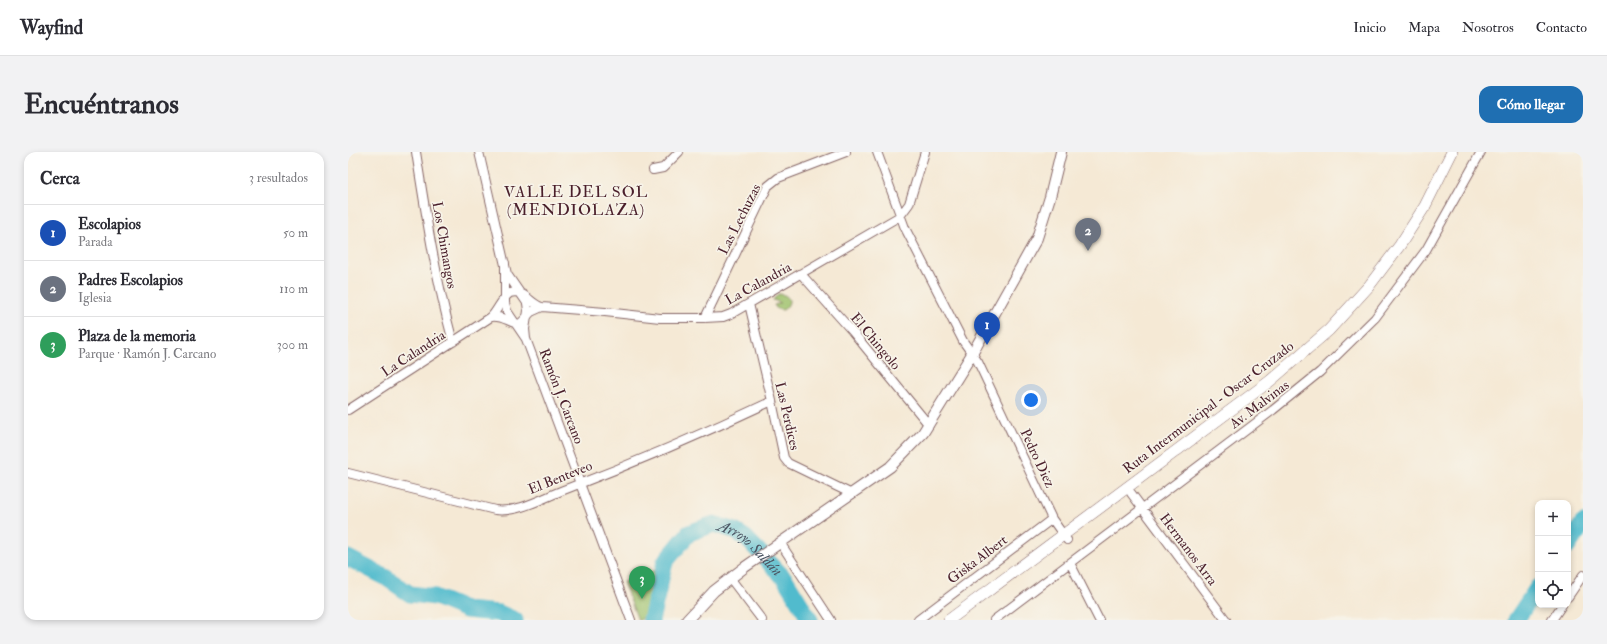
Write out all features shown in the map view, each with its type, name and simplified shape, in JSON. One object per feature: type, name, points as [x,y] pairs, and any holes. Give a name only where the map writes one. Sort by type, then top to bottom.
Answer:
[{"type":"main road","name":"Ruta Intermunicipal - Oscar Cruzado","points":[[956,620],[1275,378],[1329,330],[1369,286],[1400,245],[1425,206],[1452,152]]},
{"type":"main road","name":"Ruta Intermunicipal - Oscar Cruzado","points":[[949,620],[1065,537],[1131,493],[1282,379],[1338,329],[1372,292],[1402,252],[1428,211],[1459,152]]},
{"type":"street","name":"Los Chimangos","points":[[416,152],[438,281],[453,342]]},
{"type":"street","name":"Ramón J. Carcano","points":[[479,152],[507,274],[527,302],[525,329],[526,339]]},
{"type":"street","points":[[653,170],[664,168],[679,152]]},
{"type":"street","name":"Las Lechuzas","points":[[704,318],[768,186],[778,178],[846,152]]},
{"type":"street","name":"Pedro Diez","points":[[877,152],[900,216],[963,342],[978,362],[1052,519],[1065,537]]},
{"type":"street","points":[[900,216],[909,204],[925,152]]},
{"type":"street","points":[[687,620],[714,591],[730,578],[852,494],[897,461],[917,440],[972,354],[1037,238],[1050,197],[1061,152]]},
{"type":"street","name":"Av. Malvinas","points":[[994,620],[1294,394],[1349,345],[1375,318],[1426,250],[1481,152]]},
{"type":"street","name":"La Calandria","points":[[542,307],[660,318],[704,318],[727,315],[749,304],[900,216]]},
{"type":"street","name":"Ramón J. Carcano","points":[[504,263],[507,311],[526,339],[631,620]]},
{"type":"street","name":"El Chingolo","points":[[801,274],[852,331],[928,425]]},
{"type":"street","points":[[505,296],[514,292],[520,293],[526,295],[542,307]]},
{"type":"street","name":"La Calandria","points":[[348,410],[491,318],[497,311],[505,296]]},
{"type":"street","name":"Las Perdices","points":[[749,304],[784,458],[788,463],[852,494]]},
{"type":"street","points":[[491,318],[497,316],[517,324],[527,315],[542,307]]},
{"type":"street","name":"El Benteveo","points":[[348,473],[504,511],[510,511],[734,419],[772,401]]},
{"type":"street","name":"Hermanos Arra","points":[[1131,493],[1226,620]]},
{"type":"street","name":"Giska Albert","points":[[918,620],[1052,519]]},
{"type":"street","points":[[780,544],[831,620]]},
{"type":"street","points":[[1070,563],[1099,620]]},
{"type":"street","points":[[1571,592],[1583,575]]},
{"type":"street","points":[[730,578],[762,620]]},
{"type":"street","points":[[1552,620],[1560,608]]},
{"type":"green space","points":[[778,294],[782,294],[789,299],[788,305],[783,310],[777,309],[774,305],[781,303],[773,300]]},
{"type":"green space","points":[[661,568],[652,612],[638,620],[623,582]]},
{"type":"waterway","name":"Arroyo Saldán","points":[[1571,541],[1583,523]]},
{"type":"waterway","name":"Arroyo Saldán","points":[[651,620],[665,562],[689,533],[714,524],[733,530],[746,538],[785,579],[810,620]]},
{"type":"waterway","name":"Arroyo Saldán","points":[[348,558],[385,577],[410,594],[435,597],[466,610],[499,613],[515,620]]},
{"type":"waterway","name":"Arroyo Saldán","points":[[1516,620],[1535,592]]},
{"type":"place","name":"Padres Escolapios","points":[[1088,251]]},
{"type":"place","name":"Escolapios","points":[[987,345]]},
{"type":"place","name":"Plaza de la memoria","points":[[642,599]]},
{"type":"district","name":"VALLE DEL SOL (MENDIOLAZA)","points":[[576,200]]}]
